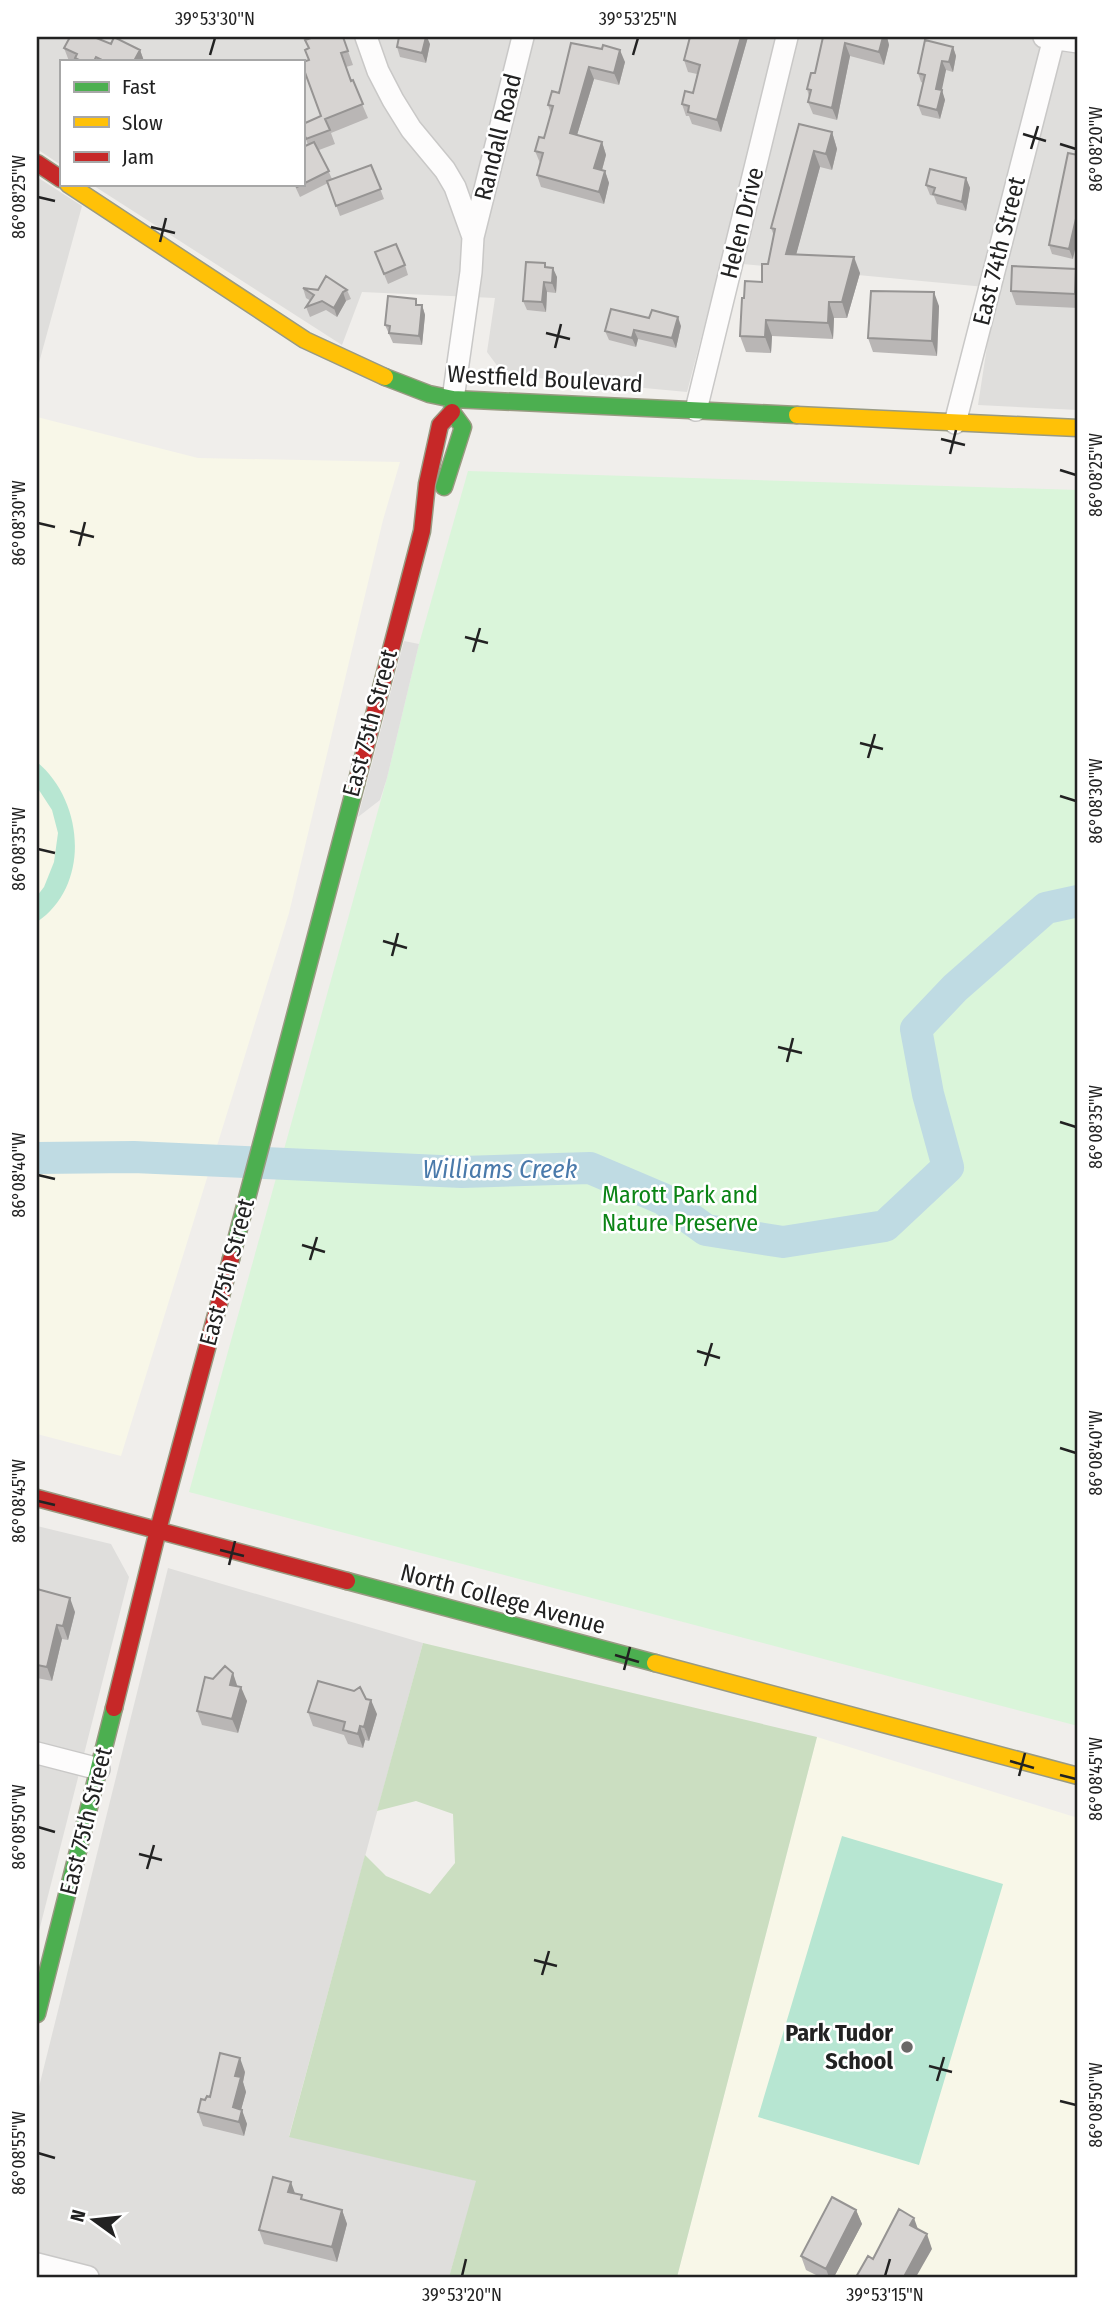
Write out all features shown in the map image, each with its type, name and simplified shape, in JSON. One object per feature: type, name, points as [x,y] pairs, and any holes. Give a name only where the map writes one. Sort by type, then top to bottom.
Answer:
[{"type":"street","name":"East 75th Street","points":[[37,2014],[158,1530],[292,1032],[422,531],[427,484],[440,425],[452,405],[471,272],[473,237],[455,187],[393,100],[366,37]]},
{"type":"street","name":"Randall Road","points":[[473,237],[523,37]]},
{"type":"street","name":"Helen Drive","points":[[696,410],[788,37]]},
{"type":"street","points":[[1049,38],[1078,42]]},
{"type":"street","name":"East 74th Street","points":[[955,423],[1049,38]]},
{"type":"street","points":[[37,163],[60,178]]},
{"type":"street","name":"Westfield Boulevard","points":[[71,186],[305,340],[359,367],[452,405],[696,410],[1078,428]]},
{"type":"street","name":"North College Avenue","points":[[37,1498],[1078,1776]]},
{"type":"street","points":[[37,1753],[99,1769]]},
{"type":"street","points":[[37,2264],[88,2277]]},
{"type":"shaded area","points":[[37,37],[1078,37],[1078,410],[978,405],[996,288],[721,262],[687,392],[504,375],[487,352],[495,298],[362,292],[342,345],[94,186],[304,186],[304,60],[60,60],[60,164],[37,149]]},
{"type":"shaded area","points":[[37,177],[82,206],[37,370]]},
{"type":"shaded area","points":[[37,417],[198,458],[400,462],[383,520],[289,913],[121,1456],[37,1434]]},
{"type":"shaded area","points":[[404,641],[419,644],[387,778],[380,800],[358,817]]},
{"type":"shaded area","points":[[37,1526],[111,1544],[129,1577],[37,1939]]},
{"type":"shaded area","points":[[168,1568],[423,1643],[289,2136],[477,2181],[449,2277],[37,2277],[37,2095]]},
{"type":"shaded area","name":"Park Tudor School","points":[[817,1737],[1078,1818],[1078,2277],[677,2277]]},
{"type":"green space","name":"Marott Park and Nature Preserve","points":[[468,471],[1078,490],[1078,1726],[189,1492],[387,778],[419,644]]},
{"type":"green space","points":[[37,762],[53,779],[64,798],[72,820],[75,843],[73,865],[66,887],[54,906],[37,922],[37,896],[44,887],[54,862],[58,833],[52,810],[37,787]]},
{"type":"green space","points":[[423,1643],[817,1737],[677,2277],[449,2277],[476,2181],[289,2137],[365,1855],[386,1876],[430,1894],[455,1863],[453,1814],[416,1801],[377,1811]]},
{"type":"green space","points":[[842,1836],[1003,1884],[919,2165],[758,2117]]},
{"type":"building","points":[[70,37],[94,37],[111,44],[114,37],[140,50],[135,60],[102,60],[96,57],[94,60],[79,60],[75,58],[77,54],[64,48]]},
{"type":"building","points":[[314,37],[343,37],[348,51],[341,53],[363,104],[325,119],[330,130],[306,139],[304,124],[321,116],[304,70],[304,62],[309,60],[305,50],[309,48],[305,40]]},
{"type":"building","points":[[399,37],[426,37],[422,53],[397,47]]},
{"type":"building","points":[[690,37],[741,37],[717,120],[688,112],[689,106],[682,104],[685,91],[693,93],[700,65],[684,60]]},
{"type":"building","points":[[823,37],[883,37],[879,52],[845,43],[832,108],[808,102],[811,90],[807,89],[811,73],[815,73]]},
{"type":"building","points":[[925,40],[953,47],[949,62],[942,61],[936,89],[942,90],[937,110],[918,105],[925,75],[918,73]]},
{"type":"building","points":[[571,43],[602,49],[603,45],[620,50],[614,73],[589,67],[570,133],[602,142],[594,168],[605,171],[599,192],[537,175],[543,153],[535,151],[539,137],[544,138],[553,106],[548,105],[552,91],[559,93]]},
{"type":"building","points":[[799,124],[832,132],[826,154],[814,151],[786,254],[854,257],[842,302],[829,302],[828,323],[766,320],[765,337],[740,336],[745,281],[762,282],[762,264],[768,264],[775,229],[771,228]]},
{"type":"building","points":[[314,142],[329,171],[304,184],[304,147]]},
{"type":"building","points":[[1068,153],[1078,155],[1078,210],[1069,249],[1049,245]]},
{"type":"building","points":[[371,165],[381,189],[336,206],[327,181]]},
{"type":"building","points":[[930,169],[966,178],[962,202],[933,194],[935,188],[926,185]]},
{"type":"building","points":[[396,244],[405,265],[384,274],[375,252]]},
{"type":"building","points":[[526,262],[545,263],[545,267],[553,268],[552,283],[544,282],[542,302],[523,301]]},
{"type":"building","points":[[1012,266],[1076,269],[1075,294],[1011,291]]},
{"type":"building","points":[[326,276],[347,290],[334,308],[322,301],[306,307],[314,295],[303,288],[318,290]]},
{"type":"building","points":[[871,291],[934,292],[932,341],[868,338]]},
{"type":"building","points":[[388,296],[416,299],[416,305],[422,305],[419,336],[389,333],[390,326],[385,325]]},
{"type":"building","points":[[611,309],[649,318],[652,310],[678,317],[672,338],[634,330],[632,338],[605,331]]},
{"type":"building","points":[[37,1589],[70,1598],[63,1626],[57,1625],[47,1667],[37,1665]]},
{"type":"building","points":[[225,1666],[233,1673],[230,1685],[241,1687],[232,1719],[197,1711],[205,1677],[213,1679]]},
{"type":"building","points":[[318,1681],[354,1691],[360,1687],[366,1699],[371,1700],[364,1727],[360,1726],[358,1734],[343,1730],[345,1722],[308,1712]]},
{"type":"building","points":[[220,2053],[240,2058],[235,2076],[241,2077],[233,2107],[242,2110],[239,2122],[198,2112],[201,2099],[210,2097]]},
{"type":"building","points":[[273,2177],[291,2182],[288,2192],[302,2195],[301,2199],[342,2210],[332,2247],[259,2230]]},
{"type":"building","points":[[832,2197],[856,2210],[826,2269],[801,2256]]},
{"type":"building","points":[[899,2209],[914,2218],[910,2225],[927,2234],[905,2275],[908,2277],[856,2277],[868,2256],[873,2259]]},
{"type":"waterway","name":"Williams Creek","points":[[37,1158],[134,1157],[462,1172],[590,1168],[663,1199],[706,1230],[783,1242],[885,1226],[948,1167],[928,1094],[916,1029],[955,988],[1046,908],[1078,901]]},
{"type":"traffic: fast","points":[[385,377],[429,394],[453,399],[797,415]]},
{"type":"traffic: fast","points":[[444,487],[463,427],[452,412],[453,399]]},
{"type":"traffic: fast","points":[[231,1259],[356,784]]},
{"type":"traffic: fast","points":[[347,1581],[655,1663]]},
{"type":"traffic: fast","points":[[37,2014],[114,1708]]},
{"type":"traffic: slow","points":[[71,186],[305,340],[385,377]]},
{"type":"traffic: slow","points":[[797,415],[1078,428]]},
{"type":"traffic: slow","points":[[655,1663],[1078,1776]]},
{"type":"traffic: jam","points":[[37,163],[60,178]]},
{"type":"traffic: jam","points":[[356,784],[422,531],[427,484],[440,425],[452,412]]},
{"type":"traffic: jam","points":[[114,1708],[158,1530],[231,1259]]},
{"type":"traffic: jam","points":[[37,1498],[347,1581]]},
{"type":"place","name":"Park Tudor School","points":[[907,2047]]}]
